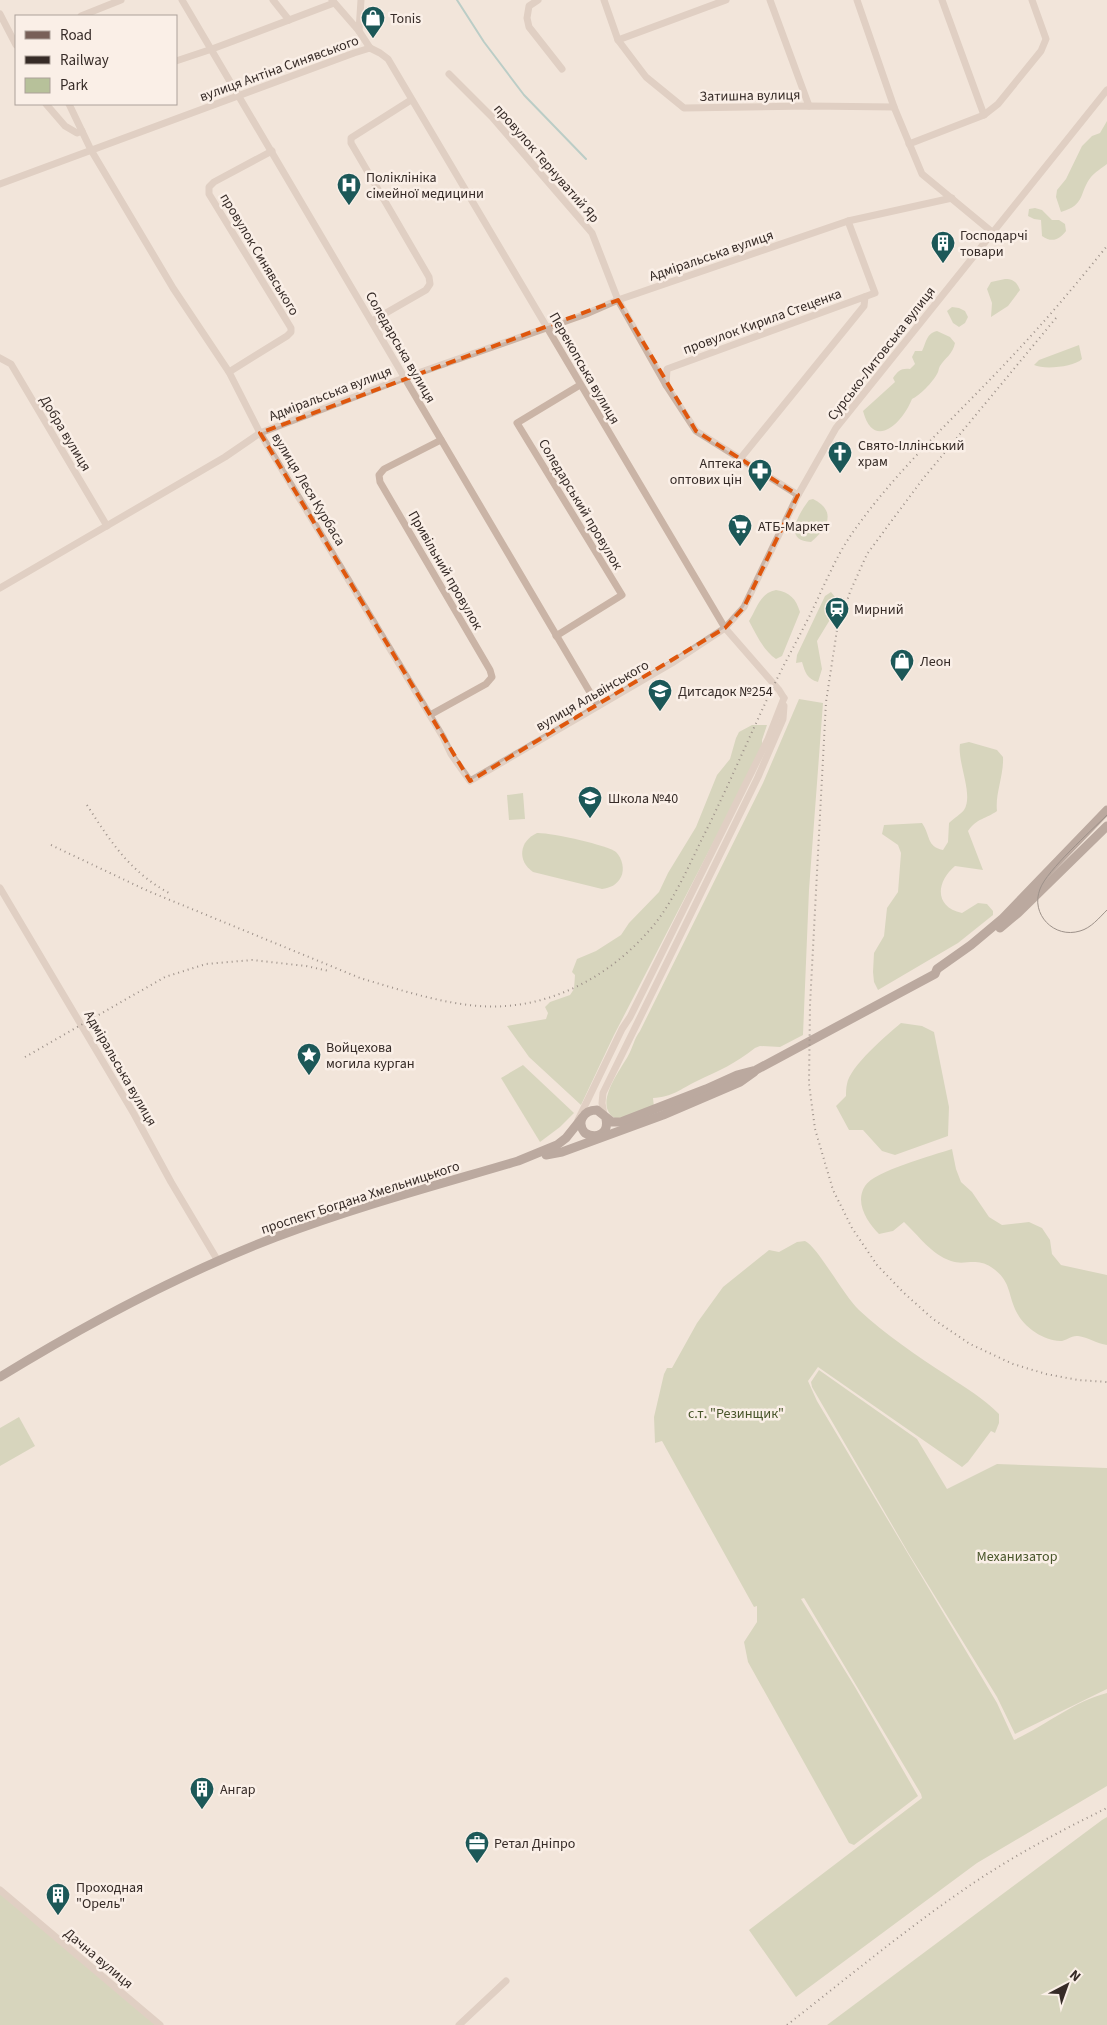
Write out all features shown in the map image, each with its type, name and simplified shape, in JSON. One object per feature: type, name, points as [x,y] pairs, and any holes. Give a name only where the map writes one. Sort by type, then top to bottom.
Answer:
[{"type":"main road","name":"проспект Богдана Хмельницького","points":[[546,1155],[562,1152],[612,1134],[740,1082],[756,1070],[935,974],[938,969],[972,945],[1002,919],[1107,810]]},
{"type":"main road","name":"проспект Богдана Хмельницького","points":[[938,969],[974,949],[1018,913],[1107,826]]},
{"type":"main road","name":"проспект Богдана Хмельницького","points":[[0,1377],[105,1315],[218,1261],[304,1227],[518,1161],[556,1145],[583,1116],[592,1110],[601,1112],[605,1117],[616,1123],[621,1122],[706,1089],[737,1074],[756,1070]]},
{"type":"main road","points":[[583,1116],[582,1130],[585,1133],[597,1135],[606,1127],[605,1117]]},
{"type":"main road","name":"проспект Богдана Хмельницького","points":[[518,1161],[534,1159],[597,1135],[612,1134]]},
{"type":"street","points":[[84,15],[121,0]]},
{"type":"street","name":"Соледарська вулиця","points":[[182,0],[598,706]]},
{"type":"street","points":[[273,0],[289,20]]},
{"type":"street","points":[[359,31],[360,0]]},
{"type":"street","points":[[538,0],[529,6],[527,18],[529,27],[562,69]]},
{"type":"street","name":"Затишна вулиця","points":[[604,0],[618,40],[646,77],[684,108],[894,107]]},
{"type":"street","points":[[618,40],[726,0]]},
{"type":"street","points":[[770,0],[809,106]]},
{"type":"street","points":[[857,0],[894,107],[922,174],[992,232]]},
{"type":"street","points":[[942,0],[984,115]]},
{"type":"street","points":[[909,144],[984,115],[998,104],[1041,51],[1046,39],[1032,0]]},
{"type":"street","points":[[178,60],[333,2],[359,31],[370,48]]},
{"type":"street","points":[[0,14],[15,42]]},
{"type":"street","name":"вулиця Антіна Синявського","points":[[0,183],[370,48]]},
{"type":"street","name":"Перекопська вулиця","points":[[370,48],[388,59],[725,628],[784,698]]},
{"type":"street","name":"провулок Тернуватий Яр","points":[[448,74],[492,117],[592,234],[618,300],[666,385],[696,431],[798,495]]},
{"type":"street","name":"Сурсько-Литовська вулиця","points":[[725,628],[744,608],[798,495],[836,428],[1107,90]]},
{"type":"street","points":[[372,321],[426,290],[430,284],[429,277],[351,143],[351,138],[354,134],[411,100]]},
{"type":"street","points":[[47,105],[65,126],[77,133],[82,131]]},
{"type":"street","name":"вулиця Леся Курбаса","points":[[69,105],[91,150],[173,288],[229,372],[260,433],[430,715],[451,754],[470,781]]},
{"type":"street","name":"провулок Синявського","points":[[229,372],[287,336],[291,332],[291,328],[209,194],[209,188],[214,182],[272,151]]},
{"type":"street","name":"Адміральська вулиця","points":[[0,588],[225,457],[260,433],[404,378],[586,314],[618,300],[848,221],[952,198]]},
{"type":"street","name":"провулок Кирила Стеценка","points":[[666,385],[667,369],[875,293],[848,221]]},
{"type":"street","name":"провулок Кирила Стеценка","points":[[740,459],[864,306],[866,297]]},
{"type":"street","name":"Добра вулиця","points":[[0,358],[11,364],[107,526]]},
{"type":"street","name":"Соледарський провулок","points":[[556,636],[622,595],[517,423],[580,385]]},
{"type":"street","name":"Привільний провулок","points":[[430,715],[486,684],[492,677],[490,670],[380,482],[379,475],[384,469],[441,440]]},
{"type":"street","name":"вулиця Альвінського","points":[[470,781],[672,663],[725,628]]},
{"type":"street","points":[[570,1132],[622,1029],[630,1017],[768,739],[784,698]]},
{"type":"street","points":[[605,1117],[602,1104],[603,1093],[758,776],[783,719],[784,698]]},
{"type":"street","name":"Адміральська вулиця","points":[[0,888],[134,1114],[171,1182],[218,1261]]},
{"type":"street","points":[[583,1116],[626,1031],[630,1017]]},
{"type":"street","name":"Дачна вулиця","points":[[0,1890],[160,2025]]},
{"type":"street","points":[[459,2025],[506,1981]]},
{"type":"highlighted area","points":[[618,300],[696,431],[798,495],[744,607],[725,628],[470,781],[260,433]]},
{"type":"green space","points":[[1107,121],[1107,164],[1091,177],[1075,206],[1061,212],[1056,197],[1057,190],[1066,179],[1082,146],[1092,136],[1100,133]]},
{"type":"green space","points":[[1029,209],[1042,210],[1052,220],[1059,220],[1065,224],[1066,231],[1061,237],[1052,240],[1042,236],[1041,220],[1028,216]]},
{"type":"green space","points":[[1005,279],[1014,282],[1020,290],[1008,306],[991,317],[992,303],[987,289],[991,282]]},
{"type":"green space","points":[[952,307],[965,311],[968,317],[965,323],[959,327],[953,323],[947,311]]},
{"type":"green space","points":[[937,331],[950,337],[955,343],[951,353],[940,366],[938,373],[932,381],[912,399],[908,408],[895,424],[881,431],[874,430],[868,423],[863,411],[895,382],[893,378],[898,372],[910,369],[915,364],[912,357],[915,351],[922,351],[927,338]]},
{"type":"green space","points":[[1079,345],[1082,359],[1078,362],[1059,367],[1039,367],[1034,365],[1039,360]]},
{"type":"green space","points":[[813,499],[825,509],[827,520],[822,531],[811,542],[797,537],[795,526],[809,500]]},
{"type":"green space","points":[[776,590],[785,592],[792,597],[797,603],[800,612],[782,656],[776,659],[764,646],[749,621],[766,594]]},
{"type":"green space","points":[[831,592],[835,597],[831,618],[817,641],[822,669],[818,682],[807,675],[802,662],[796,663],[797,655],[825,596]]},
{"type":"green space","points":[[799,699],[823,703],[809,890],[803,1035],[780,1047],[760,1046],[755,1048],[734,1063],[676,1092],[653,1098],[654,1107],[619,1120],[611,1115],[607,1108],[609,1090],[630,1053],[636,1037],[763,783]]},
{"type":"green space","points":[[752,725],[767,725],[762,740],[762,748],[614,1035],[581,1105],[529,1057],[507,1026],[546,1019],[548,1013],[545,1007],[550,1002],[570,995],[574,989],[575,975],[572,972],[577,959],[596,951],[621,935],[629,923],[659,892],[668,873],[696,827],[717,775],[730,759],[739,732]]},
{"type":"green space","points":[[969,742],[997,750],[1003,757],[997,811],[978,821],[968,831],[983,870],[955,866],[944,879],[941,893],[942,900],[953,910],[962,913],[978,903],[987,904],[993,911],[993,915],[958,943],[878,990],[874,982],[874,953],[884,936],[887,908],[898,892],[901,853],[898,845],[882,834],[884,825],[922,823],[931,843],[943,850],[948,842],[949,823],[963,812],[967,804],[960,744]]},
{"type":"green space","points":[[523,793],[525,819],[509,820],[507,795]]},
{"type":"green space","points":[[537,833],[578,840],[611,849],[618,854],[621,860],[623,871],[621,877],[613,886],[602,889],[533,872],[524,862],[522,851],[527,841]]},
{"type":"green space","points":[[901,1023],[922,1026],[934,1032],[949,1107],[948,1136],[895,1155],[882,1151],[863,1130],[849,1130],[836,1106],[846,1096],[846,1088],[850,1077],[862,1060]]},
{"type":"green space","points":[[523,1065],[574,1113],[560,1127],[540,1142],[501,1078]]},
{"type":"green space","points":[[952,1149],[961,1182],[972,1192],[989,1217],[1002,1225],[1029,1222],[1042,1228],[1050,1240],[1052,1254],[1061,1265],[1107,1275],[1107,1345],[1078,1336],[1060,1341],[1041,1336],[1029,1328],[1020,1318],[1003,1277],[991,1267],[975,1262],[961,1263],[944,1258],[931,1249],[904,1222],[893,1231],[879,1234],[871,1224],[864,1212],[861,1199],[865,1186],[871,1180],[905,1164]]},
{"type":"green space","name":"с.т. \"Резинщик\"","points":[[805,1241],[816,1252],[859,1310],[880,1328],[987,1403],[999,1414],[999,1423],[995,1433],[991,1431],[968,1462],[962,1467],[818,1367],[808,1381],[817,1401],[997,1703],[1014,1740],[1071,1708],[1107,1693],[1107,1786],[977,1863],[796,1997],[749,1930],[922,1798],[804,1598],[801,1599],[918,1796],[854,1845],[849,1843],[748,1662],[744,1642],[757,1622],[757,1606],[754,1607],[662,1441],[655,1443],[654,1417],[667,1368],[672,1368],[697,1323],[723,1287],[769,1250],[779,1252],[797,1242]]},
{"type":"green space","name":"Механизатор","points":[[819,1370],[917,1439],[947,1489],[997,1464],[1107,1468],[1107,1689],[1015,1734],[997,1697],[909,1554],[812,1387],[811,1382]]},
{"type":"green space","points":[[19,1417],[35,1446],[0,1466],[0,1428]]},
{"type":"green space","points":[[1107,1817],[1107,2025],[827,2025],[1102,1820]]},
{"type":"green space","points":[[0,1893],[158,2025],[0,2025]]},
{"type":"waterway","points":[[457,0],[484,42],[524,95],[586,159]]},
{"type":"tram line","points":[[1107,815],[1051,872],[1044,881],[1038,898],[1038,907],[1046,922],[1053,928],[1070,933],[1088,928],[1107,910]]},
{"type":"railway","points":[[51,845],[148,891],[360,978],[413,994],[470,1005],[506,1006],[546,999],[583,984],[617,962],[632,948],[655,924],[671,900],[713,817],[834,564],[851,535],[869,510],[909,463],[1029,338],[1107,246]]},
{"type":"railway","points":[[1056,318],[922,480],[867,554],[850,592],[837,630],[826,702],[810,1005],[809,1084],[815,1129],[833,1190],[852,1228],[877,1265],[904,1293],[933,1319],[970,1344],[1013,1364],[1046,1374],[1078,1380],[1107,1382]]},
{"type":"railway","points":[[87,805],[122,855],[155,885],[169,893]]},
{"type":"railway","points":[[25,1057],[165,977],[206,964],[252,960],[306,966],[329,971]]},
{"type":"railway","points":[[787,2025],[907,1931],[981,1878],[1043,1841],[1107,1808]]},
{"type":"place","name":"Tonis","points":[[373,39]]},
{"type":"place","name":"Поліклініка сімейної медицини","points":[[349,206]]},
{"type":"place","name":"Господарчі товари","points":[[943,264]]},
{"type":"place","name":"Свято-Іллінський храм","points":[[840,474]]},
{"type":"place","name":"Аптека оптових цін","points":[[760,492]]},
{"type":"place","name":"АТБ-Маркет","points":[[740,547]]},
{"type":"place","name":"Мирний","points":[[837,630]]},
{"type":"place","name":"Леон","points":[[902,682]]},
{"type":"place","name":"Дитсадок №254","points":[[660,712]]},
{"type":"place","name":"Школа №40","points":[[590,819]]},
{"type":"place","name":"Войцехова могила курган","points":[[309,1076]]},
{"type":"place","name":"Ангар","points":[[202,1810]]},
{"type":"place","name":"Ретал Дніпро","points":[[477,1864]]},
{"type":"place","name":"Проходная \"Орель\"","points":[[58,1916]]}]
